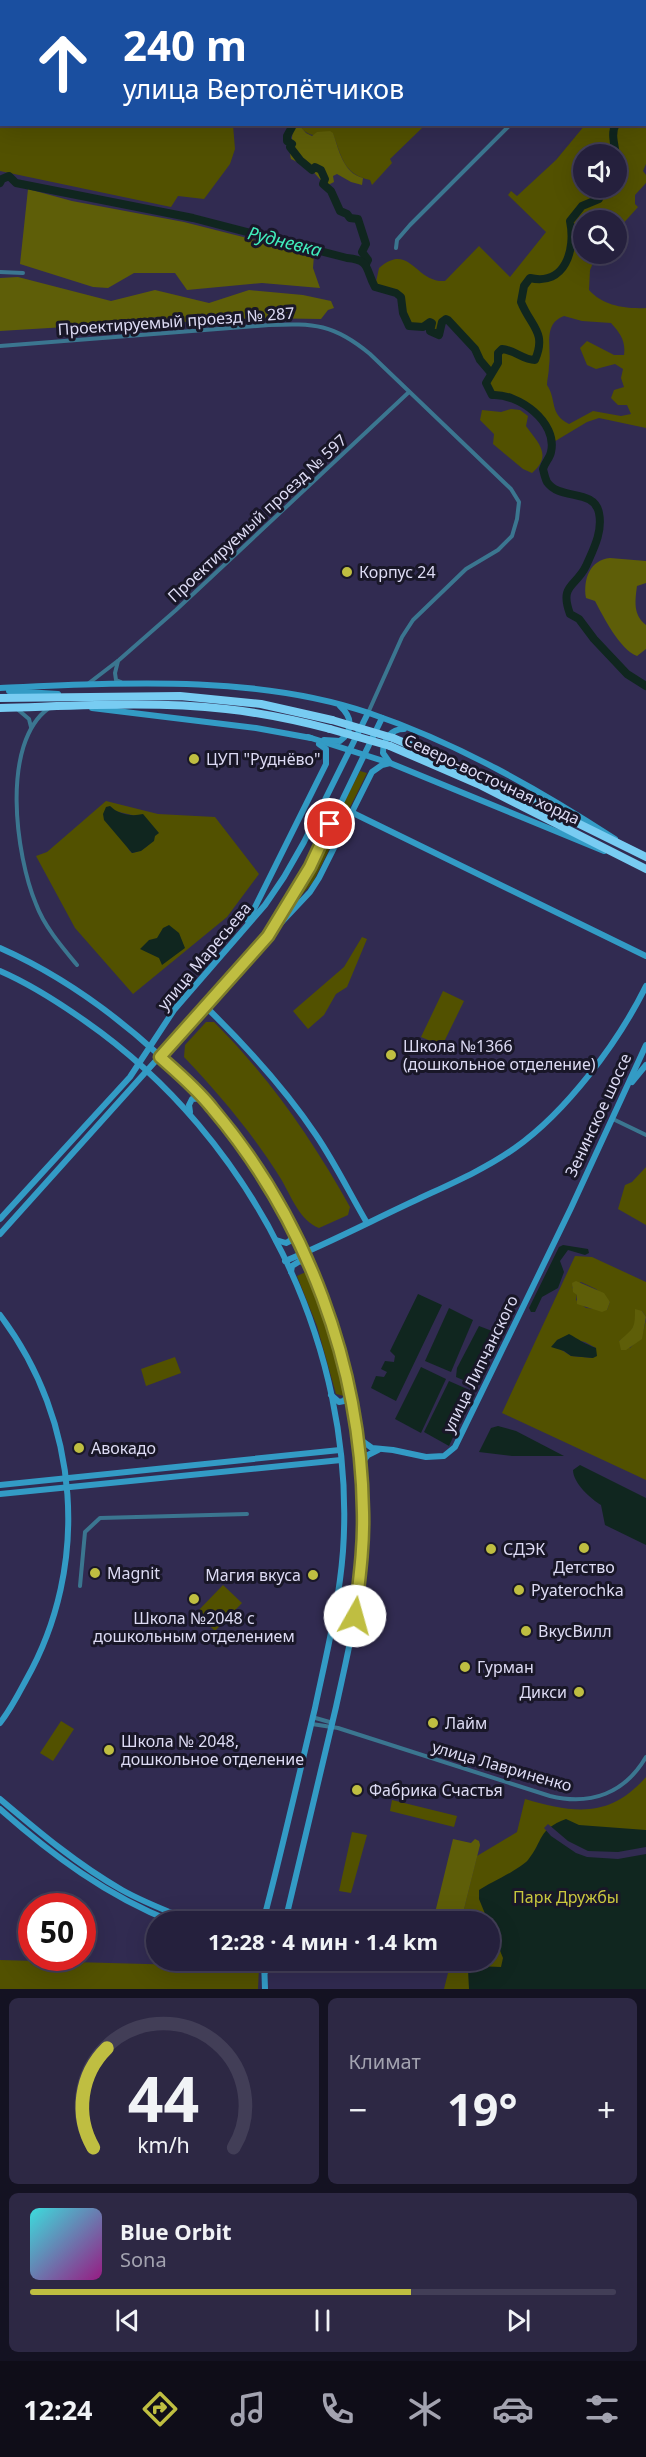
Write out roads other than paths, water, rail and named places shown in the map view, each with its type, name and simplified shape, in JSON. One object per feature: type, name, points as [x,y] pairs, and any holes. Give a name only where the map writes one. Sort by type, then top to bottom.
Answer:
[{"type":"highway","name":"Северо-восточная хорда","points":[[0,698],[180,696],[224,699],[282,708],[332,720],[393,738],[480,775],[646,857]]},
{"type":"highway","name":"Северо-восточная хорда","points":[[0,708],[144,705],[225,709],[260,713],[330,729],[390,746],[478,784],[646,868]]},
{"type":"street","points":[[396,248],[397,240],[410,225],[509,126]]},
{"type":"street","points":[[0,272],[23,273]]},
{"type":"street","name":"Проектируемый проезд № 287","points":[[0,346],[269,326],[315,325],[348,337],[370,354],[511,489],[519,502],[516,528],[508,543],[466,569],[413,620],[402,637],[369,713]]},
{"type":"street","name":"Проектируемый проезд № 597","points":[[86,685],[119,660],[409,392]]},
{"type":"street","points":[[119,660],[115,673],[116,680],[128,684]]},
{"type":"street","points":[[0,689],[128,684],[232,688],[286,694],[339,705],[415,730],[460,750],[520,781],[633,850]]},
{"type":"street","points":[[0,689],[95,697]]},
{"type":"street","points":[[71,706],[232,724],[308,738],[340,741],[345,738],[351,719],[339,705]]},
{"type":"street","points":[[15,707],[29,719],[31,731]]},
{"type":"street","points":[[51,707],[37,719],[18,770],[16,814],[18,836],[35,903],[63,948],[77,965]]},
{"type":"street","name":"улица Маресьева","points":[[0,1220],[140,1064],[180,1003],[242,933],[285,877],[369,713]]},
{"type":"street","name":"улица Маресьева","points":[[149,1071],[268,936],[310,867],[382,718]]},
{"type":"street","points":[[390,763],[385,757],[383,748],[389,734],[396,729],[415,730]]},
{"type":"street","points":[[308,738],[390,763],[514,813],[580,843],[628,859]]},
{"type":"street","points":[[242,933],[326,764],[326,749],[308,738]]},
{"type":"street","points":[[268,936],[310,892],[320,878],[372,772],[380,765],[390,763]]},
{"type":"street","points":[[353,813],[646,956]]},
{"type":"street","points":[[0,948],[76,990],[150,1048],[204,1098],[237,1138],[266,1180],[310,1265],[333,1323],[358,1438],[361,1464],[362,1553],[353,1628],[334,1726],[287,1911]]},
{"type":"street","points":[[0,971],[66,1007],[149,1071],[217,1145],[246,1189],[275,1240],[291,1273],[319,1350],[331,1395],[340,1450],[343,1551],[336,1608],[267,1911]]},
{"type":"street","points":[[285,1261],[478,1170],[514,1149],[561,1106],[611,1046],[646,986]]},
{"type":"street","points":[[205,1006],[253,1054],[299,1111],[318,1137],[367,1223]]},
{"type":"street","name":"Зенинское шоссе","points":[[576,1198],[646,1045]]},
{"type":"street","name":"Зенинское шоссе","points":[[560,1231],[636,1076],[646,1065]]},
{"type":"street","points":[[0,1234],[149,1071]]},
{"type":"street","points":[[190,1113],[190,1101],[195,1098],[204,1098]]},
{"type":"street","points":[[615,1120],[646,1135]]},
{"type":"street","name":"улица Липчанского","points":[[358,1438],[366,1446],[433,1458],[444,1456],[455,1448],[560,1231]]},
{"type":"street","points":[[275,1240],[285,1243],[290,1241],[293,1232]]},
{"type":"street","points":[[291,1273],[292,1266],[300,1261],[310,1265]]},
{"type":"street","points":[[0,1315],[28,1357],[59,1435],[67,1478],[69,1533],[63,1584],[49,1633],[13,1705],[0,1723]]},
{"type":"street","points":[[331,1395],[339,1402],[344,1401],[349,1391]]},
{"type":"street","points":[[361,1464],[368,1455],[378,1449]]},
{"type":"street","points":[[0,1485],[340,1450]]},
{"type":"street","points":[[0,1494],[341,1460]]},
{"type":"street","points":[[80,1586],[85,1532],[100,1518],[248,1514]]},
{"type":"street","name":"улица Лавриненко","points":[[312,1721],[334,1726],[550,1796],[569,1799],[596,1798],[614,1791],[631,1779],[646,1757]]},
{"type":"street","points":[[0,1799],[39,1832],[106,1880],[141,1900],[168,1911]]},
{"type":"street","points":[[0,1809],[34,1839],[99,1885],[146,1911]]},
{"type":"street","points":[[265,1972],[265,1989]]},
{"type":"waterway","points":[[292,126],[287,136],[287,141],[292,144],[290,147],[312,170],[315,167],[321,170],[325,179],[323,184],[331,191],[340,211],[350,218],[358,219],[366,244],[362,252],[368,260],[366,264]]},
{"type":"waterway","points":[[615,126],[613,134],[615,144]]},
{"type":"waterway","name":"Рудневка","points":[[0,183],[2,179],[9,176],[16,183],[193,218],[355,259],[364,263],[375,287],[396,293],[401,297],[403,313],[409,326],[423,327],[430,322],[432,323],[430,331],[439,335],[442,322],[448,320],[475,349],[480,360],[491,373]]},
{"type":"waterway","points":[[599,198],[582,206],[570,221],[569,254],[560,271],[552,277],[530,278],[524,286],[521,302],[538,336],[539,343],[535,360],[502,349],[498,353],[498,363],[486,383],[492,395],[513,399],[524,404],[542,420],[552,441],[550,456],[543,469],[547,482],[553,488],[584,497],[596,505],[600,520],[597,541],[582,573],[568,591],[567,604],[570,614],[579,619],[594,639],[627,674],[646,686]]},
{"type":"place","name":"Корпус 24","points":[[347,572]]},
{"type":"place","name":"ЦУП \"Руднёво\"","points":[[194,759]]},
{"type":"place","name":"Школа №1366 (дошкольное отделение)","points":[[391,1055]]},
{"type":"place","name":"Авокадо","points":[[79,1448]]},
{"type":"place","name":"Детство","points":[[584,1548]]},
{"type":"place","name":"СДЭК","points":[[491,1549]]},
{"type":"place","name":"Magnit","points":[[95,1573]]},
{"type":"place","name":"Магия вкуса","points":[[313,1575]]},
{"type":"place","name":"Pyaterochka","points":[[519,1590]]},
{"type":"place","name":"Школа №2048 с дошкольным отделением","points":[[194,1599]]},
{"type":"place","name":"ВкусВилл","points":[[526,1631]]},
{"type":"place","name":"Гурман","points":[[465,1667]]},
{"type":"place","name":"Дикси","points":[[579,1692]]},
{"type":"place","name":"Лайм","points":[[433,1723]]},
{"type":"place","name":"Школа № 2048, дошкольное отделение","points":[[109,1750]]},
{"type":"place","name":"Фабрика Счастья","points":[[357,1790]]},
{"type":"park label","name":"Парк Дружбы","points":[[566,1897]]}]
